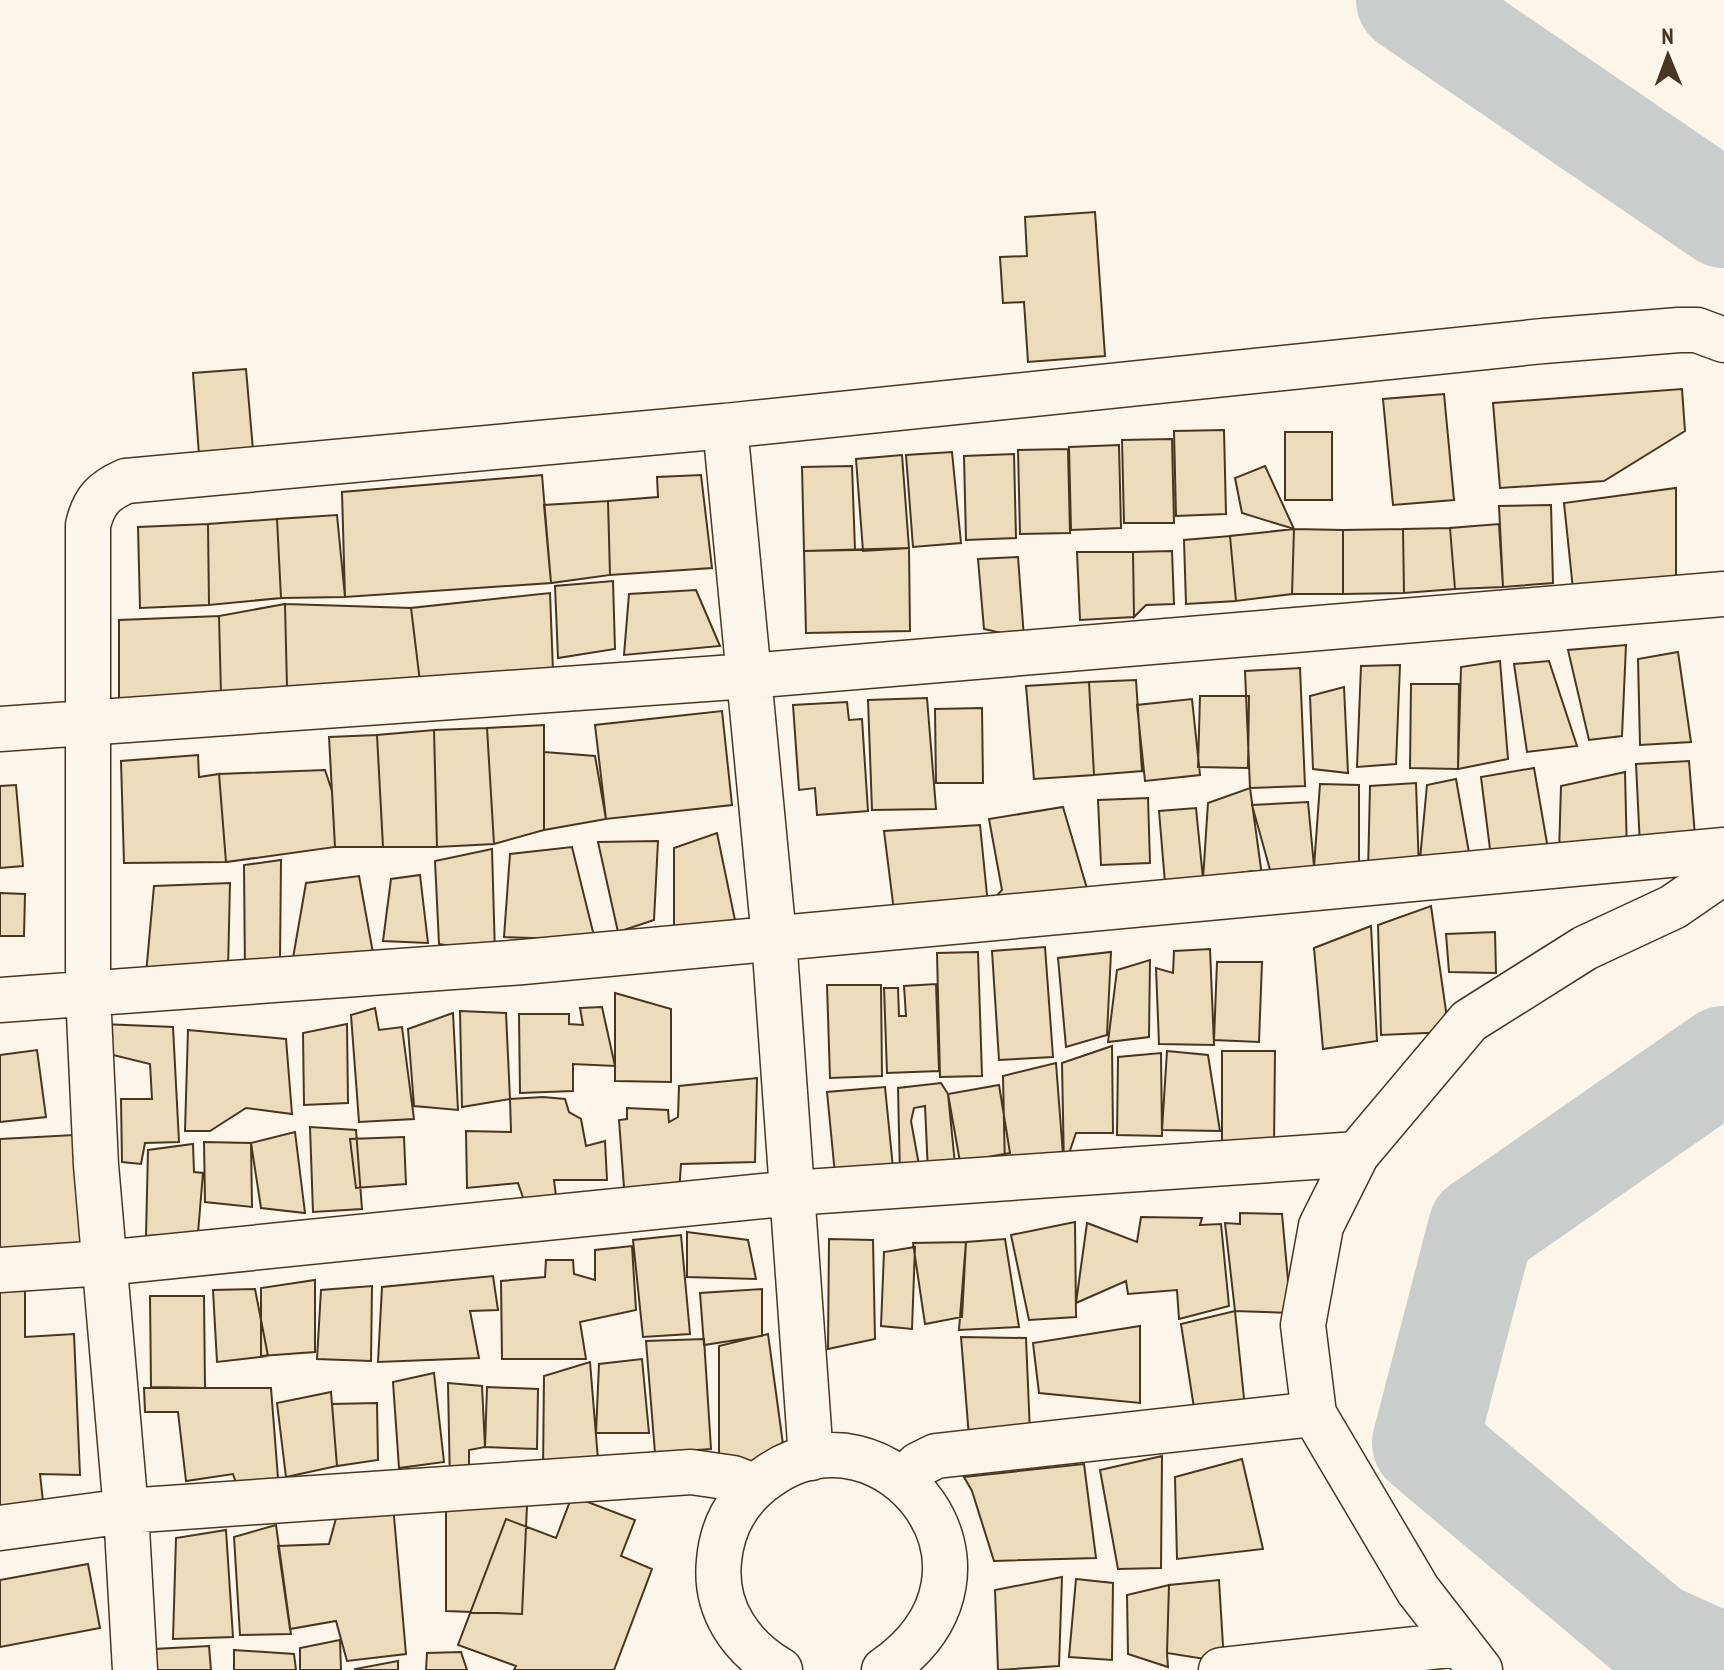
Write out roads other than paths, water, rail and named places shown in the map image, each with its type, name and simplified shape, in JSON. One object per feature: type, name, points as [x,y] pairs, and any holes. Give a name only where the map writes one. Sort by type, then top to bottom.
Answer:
[{"type":"street","points":[[135,1670],[126,1511],[104,1263],[88,993],[88,525],[98,497],[126,481],[725,426],[1543,341],[1679,330],[1697,330],[1724,340]]},
{"type":"street","points":[[725,426],[774,938],[811,1458]]},
{"type":"street","points":[[0,729],[748,676],[1724,594]]},
{"type":"street","points":[[0,1000],[523,962],[1724,850]]},
{"type":"street","points":[[1470,1657],[1409,1576],[1314,1414],[1303,1325],[1321,1226],[1357,1154],[1469,1021],[1585,948],[1673,907],[1724,872]]},
{"type":"street","points":[[0,1270],[104,1263],[792,1193],[1357,1154]]},
{"type":"street","points":[[903,1481],[918,1465],[936,1456],[1314,1414]]},
{"type":"street","points":[[780,1670],[760,1658],[737,1634],[723,1605],[717,1573],[721,1541],[733,1511],[754,1486],[780,1468],[811,1458],[844,1456],[875,1464],[903,1481],[925,1505],[940,1534],[946,1565],[943,1598],[930,1628],[909,1653],[884,1670]]},
{"type":"street","points":[[0,1528],[126,1511],[691,1472],[733,1478],[754,1486]]},
{"type":"street","points":[[1221,1670],[1470,1657]]},
{"type":"waterway","points":[[1409,0],[1724,215]]},
{"type":"waterway","points":[[1724,1059],[1481,1228],[1425,1443],[1653,1635],[1724,1667]]}]
